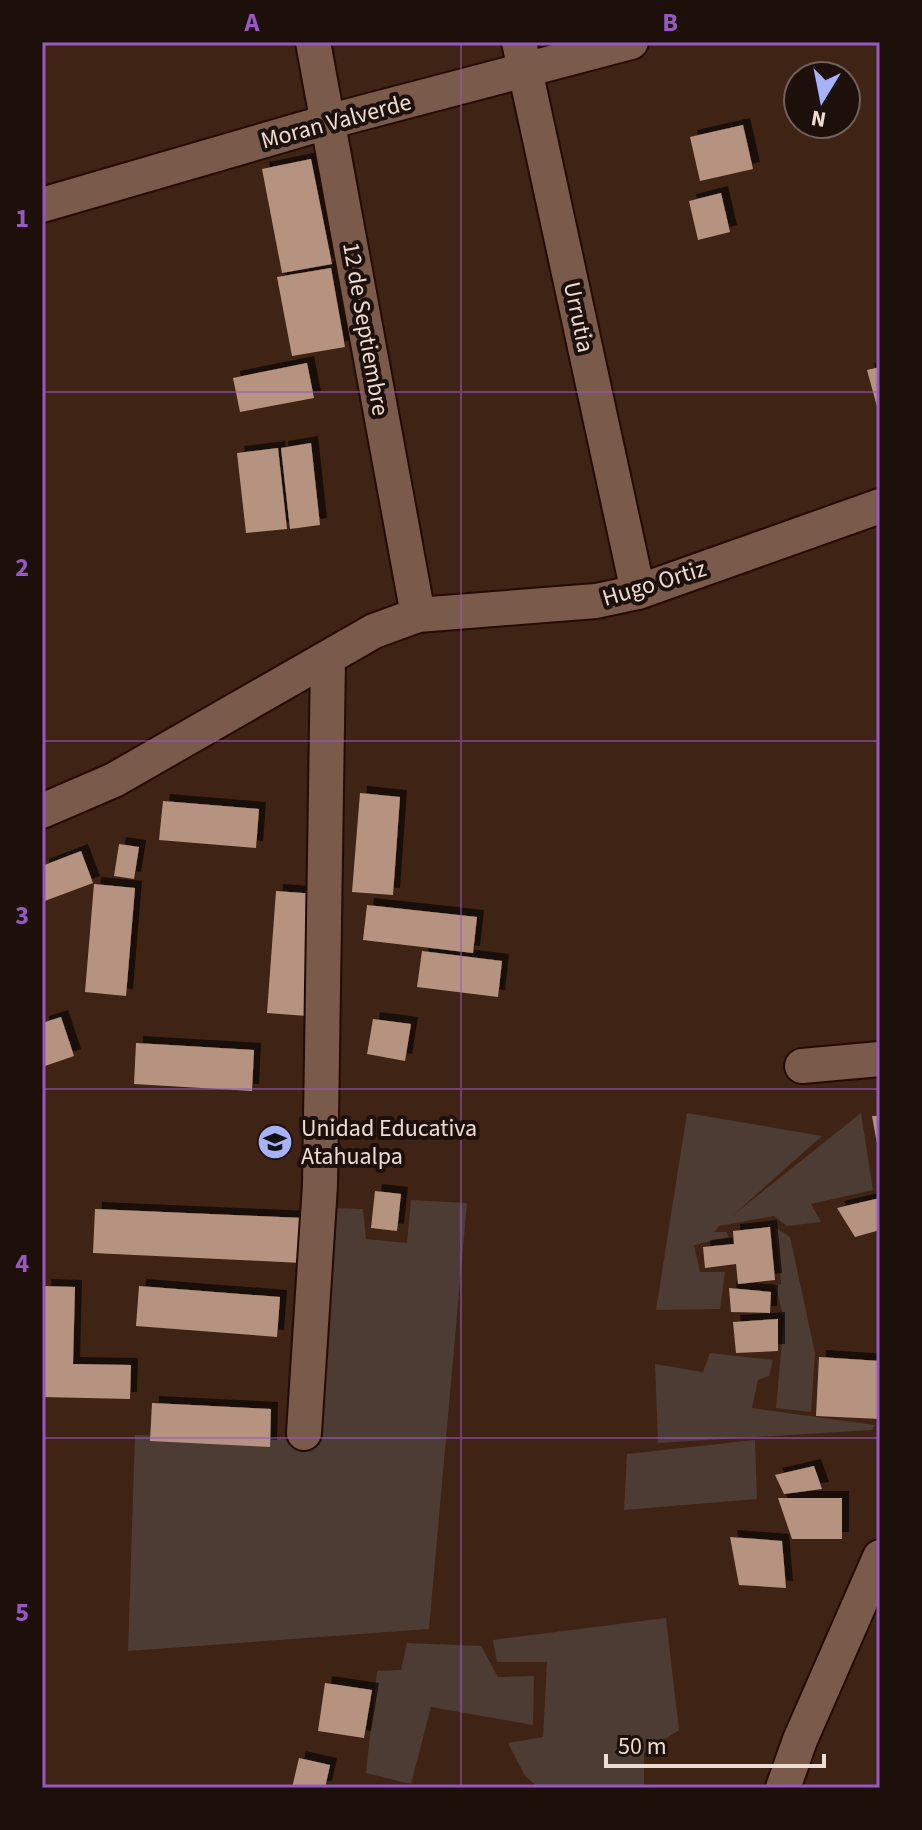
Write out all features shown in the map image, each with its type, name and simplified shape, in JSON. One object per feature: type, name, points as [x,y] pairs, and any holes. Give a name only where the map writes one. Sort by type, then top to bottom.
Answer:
[{"type":"street","name":"12 de Septiembre","points":[[313,42],[418,615]]},
{"type":"street","name":"Moran Valverde","points":[[42,205],[327,122],[523,56],[631,42]]},
{"type":"street","name":"Urrutia","points":[[523,56],[638,592]]},
{"type":"street","name":"Hugo Ortiz","points":[[42,811],[114,780],[374,631],[418,615],[596,601],[638,592],[880,506]]},
{"type":"street","points":[[304,1433],[320,1185],[328,659]]},
{"type":"street","points":[[802,1066],[880,1059]]},
{"type":"street","points":[[783,1788],[800,1740],[880,1557]]},
{"type":"shaded area","points":[[687,1113],[822,1136],[732,1216],[861,1113],[873,1190],[811,1204],[821,1222],[787,1226],[774,1216],[719,1226],[714,1232],[726,1232],[729,1237],[694,1245],[700,1272],[725,1272],[720,1309],[656,1310]]},
{"type":"shaded area","points":[[411,1200],[467,1203],[429,1629],[128,1651],[135,1435],[313,1440],[332,1208],[363,1209],[366,1239],[407,1243]]},
{"type":"shaded area","points":[[775,1227],[790,1237],[815,1353],[811,1412],[776,1408],[784,1318],[775,1285],[781,1284]]},
{"type":"shaded area","points":[[710,1353],[773,1360],[769,1376],[758,1380],[752,1408],[875,1425],[872,1430],[658,1443],[655,1364],[703,1372]]},
{"type":"shaded area","points":[[755,1440],[757,1499],[624,1510],[627,1454]]},
{"type":"shaded area","points":[[666,1618],[679,1730],[644,1753],[644,1788],[539,1788],[525,1776],[508,1743],[543,1737],[547,1662],[497,1662],[493,1640]]},
{"type":"shaded area","points":[[407,1643],[481,1646],[498,1677],[534,1676],[533,1725],[431,1707],[411,1784],[366,1773],[377,1671],[401,1670]]},
{"type":"building","points":[[743,125],[753,169],[700,181],[690,137]]},
{"type":"building","points":[[311,159],[332,264],[282,273],[262,169]]},
{"type":"building","points":[[721,193],[730,232],[698,240],[689,201]]},
{"type":"building","points":[[331,268],[345,347],[292,356],[277,277]]},
{"type":"building","points":[[307,363],[314,398],[240,412],[233,378]]},
{"type":"building","points":[[880,367],[880,414],[879,414],[867,370]]},
{"type":"building","points":[[311,443],[320,525],[290,529],[281,448]]},
{"type":"building","points":[[278,448],[287,529],[246,533],[237,453]]},
{"type":"building","points":[[360,793],[400,797],[393,895],[352,892]]},
{"type":"building","points":[[163,801],[259,809],[256,848],[159,840]]},
{"type":"building","points":[[119,844],[139,847],[134,879],[114,876]]},
{"type":"building","points":[[81,851],[93,883],[42,902],[42,866]]},
{"type":"building","points":[[94,884],[135,888],[126,996],[85,992]]},
{"type":"building","points":[[276,891],[316,894],[307,1016],[267,1013]]},
{"type":"building","points":[[367,905],[477,917],[473,953],[363,940]]},
{"type":"building","points":[[422,951],[502,961],[498,997],[417,987]]},
{"type":"building","points":[[61,1017],[74,1056],[42,1067],[42,1023]]},
{"type":"building","points":[[373,1019],[411,1024],[405,1061],[367,1054]]},
{"type":"building","points":[[136,1043],[254,1050],[252,1091],[134,1084]]},
{"type":"building","points":[[872,1116],[880,1116],[880,1149],[878,1149]]},
{"type":"building","points":[[375,1191],[401,1194],[397,1231],[371,1228]]},
{"type":"building","points":[[880,1198],[880,1230],[855,1237],[837,1208]]},
{"type":"building","points":[[95,1209],[304,1218],[302,1263],[93,1253]]},
{"type":"building","points":[[770,1227],[775,1280],[738,1284],[736,1264],[705,1268],[703,1247],[734,1244],[733,1231]]},
{"type":"building","points":[[44,1286],[75,1287],[73,1364],[131,1365],[130,1399],[42,1397]]},
{"type":"building","points":[[139,1286],[280,1297],[277,1337],[136,1326]]},
{"type":"building","points":[[729,1288],[771,1292],[770,1313],[731,1312]]},
{"type":"building","points":[[778,1319],[778,1351],[736,1353],[733,1322]]},
{"type":"building","points":[[819,1357],[880,1361],[880,1419],[816,1416]]},
{"type":"building","points":[[152,1403],[271,1409],[270,1447],[150,1441]]},
{"type":"building","points":[[814,1466],[822,1489],[784,1494],[775,1475]]},
{"type":"building","points":[[778,1498],[842,1498],[842,1539],[792,1539]]},
{"type":"building","points":[[730,1537],[782,1541],[786,1588],[739,1585]]},
{"type":"building","points":[[325,1683],[372,1690],[364,1738],[318,1731]]},
{"type":"building","points":[[299,1758],[330,1765],[325,1788],[292,1788]]},
{"type":"place","name":"Unidad Educativa Atahualpa","points":[[275,1142]]}]
